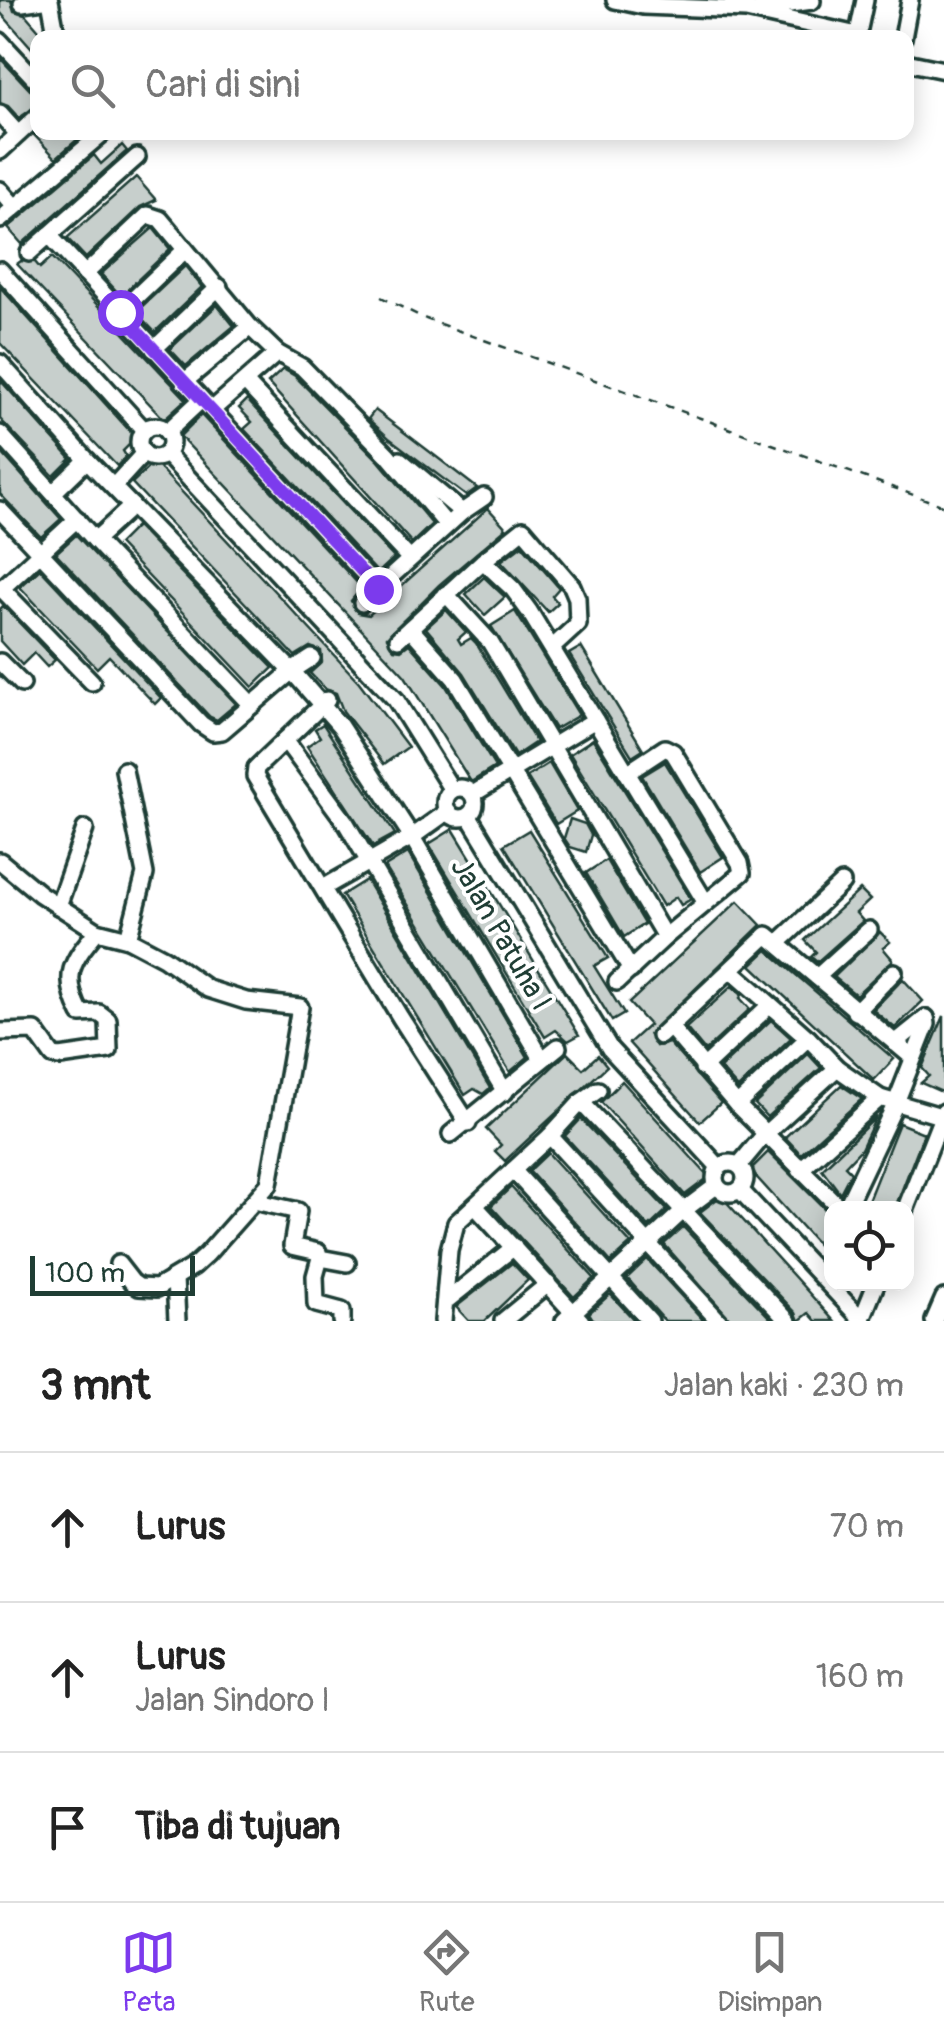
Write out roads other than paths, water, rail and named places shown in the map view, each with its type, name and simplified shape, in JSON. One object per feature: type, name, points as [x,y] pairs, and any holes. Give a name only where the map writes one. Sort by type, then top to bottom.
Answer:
[{"type":"street","points":[[22,4],[46,0],[55,30]]},
{"type":"street","points":[[615,0],[643,6],[746,10],[837,30]]},
{"type":"street","points":[[746,10],[812,0],[810,22]]},
{"type":"street","points":[[858,30],[865,0]]},
{"type":"street","points":[[904,30],[910,0]]},
{"type":"street","points":[[0,25],[4,45],[30,73]]},
{"type":"street","points":[[914,62],[943,64]]},
{"type":"street","points":[[0,114],[18,134]]},
{"type":"street","points":[[0,151],[30,123]]},
{"type":"street","points":[[0,220],[95,140]]},
{"type":"street","points":[[29,253],[137,157]]},
{"type":"street","points":[[0,190],[15,207]]},
{"type":"street","points":[[85,274],[148,216],[160,218],[250,327],[276,352],[294,360],[388,455],[447,525]]},
{"type":"street","points":[[49,235],[378,589]]},
{"type":"street","points":[[120,312],[186,250]]},
{"type":"street","points":[[0,270],[144,430]]},
{"type":"street","points":[[154,349],[219,286]]},
{"type":"street","points":[[184,382],[250,327]]},
{"type":"street","points":[[167,432],[245,382],[276,352]]},
{"type":"street","name":"Jalan Patuha I","points":[[0,363],[87,460],[324,703],[412,837],[542,1060]]},
{"type":"street","points":[[245,382],[409,558]]},
{"type":"street","points":[[160,427],[167,432],[170,447],[166,454],[158,458],[144,453],[140,446],[144,430],[160,427]]},
{"type":"street","points":[[0,434],[252,705]]},
{"type":"street","points":[[114,486],[144,453]]},
{"type":"street","points":[[166,454],[396,700],[452,790]]},
{"type":"street","points":[[388,455],[409,466],[462,512]]},
{"type":"street","points":[[54,492],[87,460]]},
{"type":"street","points":[[362,603],[409,558],[484,497]]},
{"type":"street","points":[[95,540],[132,506]]},
{"type":"street","points":[[0,510],[201,724],[213,732],[222,731],[292,670],[312,658]]},
{"type":"street","points":[[77,518],[0,588],[92,682]]},
{"type":"street","points":[[553,648],[578,624],[579,612],[572,586],[523,529],[404,634],[455,679],[631,970]]},
{"type":"street","points":[[483,561],[513,590],[553,648],[706,902]]},
{"type":"street","points":[[446,594],[490,642],[665,937]]},
{"type":"street","points":[[0,662],[22,684]]},
{"type":"street","points":[[324,703],[256,768],[255,776],[468,1123]]},
{"type":"street","points":[[474,794],[596,720]]},
{"type":"street","points":[[285,740],[323,788],[369,861],[506,1092]]},
{"type":"street","points":[[617,982],[739,877],[742,869],[674,752],[665,748],[626,774]]},
{"type":"street","points":[[124,770],[145,874],[128,940]]},
{"type":"street","points":[[460,787],[474,794],[475,810],[469,816],[454,818],[448,812],[446,796],[452,790],[460,787]]},
{"type":"street","points":[[323,888],[448,812]]},
{"type":"street","points":[[469,816],[610,1050],[719,1167]]},
{"type":"street","points":[[58,906],[85,829]]},
{"type":"street","points":[[0,861],[97,931],[128,940],[164,958],[208,989],[246,1001],[300,1008],[269,1184],[207,1254],[157,1288],[139,1286],[125,1276],[118,1264]]},
{"type":"street","points":[[835,1201],[665,1032],[730,970],[842,884]]},
{"type":"street","points":[[816,977],[869,930]]},
{"type":"street","points":[[0,1032],[35,1031],[53,1056],[60,1058],[109,1050],[108,1020],[99,1013],[81,1014],[70,974],[72,960],[97,931]]},
{"type":"street","points":[[773,939],[912,1057]]},
{"type":"street","points":[[730,970],[808,1038],[836,1068],[888,1102],[943,1115],[909,1201]]},
{"type":"street","points":[[856,1012],[894,972]]},
{"type":"street","points":[[704,1068],[770,1005]]},
{"type":"street","points":[[846,1201],[927,1024],[926,1018],[895,1044]]},
{"type":"street","points":[[738,1105],[808,1038]]},
{"type":"street","points":[[451,1134],[558,1047]]},
{"type":"street","points":[[738,1165],[765,1134],[836,1068]]},
{"type":"street","points":[[443,1321],[449,1250],[456,1223],[598,1090]]},
{"type":"street","points":[[581,1102],[788,1321]]},
{"type":"street","points":[[800,1170],[888,1102]]},
{"type":"street","points":[[550,1136],[719,1321]]},
{"type":"street","points":[[726,1163],[738,1165],[746,1175],[740,1190],[725,1194],[716,1186],[719,1167],[726,1163]]},
{"type":"street","points":[[513,1170],[650,1321]]},
{"type":"street","points":[[475,1206],[548,1284],[573,1318],[610,1277],[716,1186]]},
{"type":"street","points":[[740,1190],[862,1321],[873,1291]]},
{"type":"street","points":[[254,1200],[298,1211],[292,1246],[318,1252],[316,1304],[342,1310],[342,1321]]},
{"type":"street","points":[[445,1302],[514,1247]]},
{"type":"street","points":[[320,1258],[347,1262]]},
{"type":"street","points":[[175,1278],[177,1321]]},
{"type":"street","points":[[504,1321],[548,1284]]},
{"type":"street","points":[[934,1321],[944,1298]]}]
